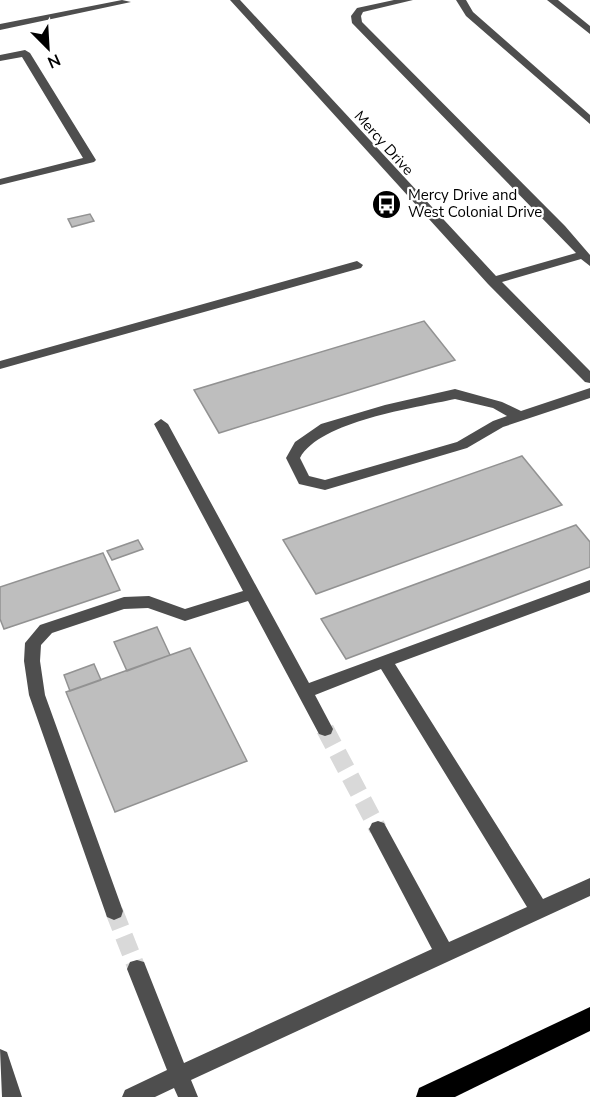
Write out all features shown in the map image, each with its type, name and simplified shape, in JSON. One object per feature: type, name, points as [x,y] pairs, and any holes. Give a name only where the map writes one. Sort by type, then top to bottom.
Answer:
[{"type":"highway","points":[[428,1097],[590,1019]]},
{"type":"street","name":"Mercy Drive","points":[[236,0],[367,148],[492,281],[590,379]]},
{"type":"street","points":[[408,0],[360,10],[356,16],[357,23],[561,229],[587,259],[492,281]]},
{"type":"street","points":[[460,0],[469,14],[590,121]]},
{"type":"street","points":[[552,0],[590,31]]},
{"type":"street","points":[[0,27],[128,1]]},
{"type":"street","points":[[0,58],[25,53],[90,160],[0,182]]},
{"type":"street","points":[[0,365],[357,265]]},
{"type":"street","points":[[521,417],[497,405],[455,394],[385,410],[326,428],[300,444],[293,458],[304,480],[325,485],[462,445],[498,424],[521,417],[590,393]]},
{"type":"street","points":[[161,424],[325,729]]},
{"type":"street","points":[[304,692],[590,586]]},
{"type":"street","points":[[114,911],[37,695],[32,661],[33,644],[46,629],[124,603],[149,602],[185,615],[252,594]]},
{"type":"street","points":[[385,661],[539,910]]},
{"type":"street","points":[[378,829],[446,954]]},
{"type":"street","points":[[132,1097],[590,887]]},
{"type":"street","points":[[137,969],[188,1097]]},
{"type":"street","points":[[0,1059],[12,1097]]},
{"type":"building","points":[[90,214],[94,221],[72,227],[68,219]]},
{"type":"building","points":[[424,321],[455,360],[219,433],[194,390]]},
{"type":"building","points":[[522,456],[562,505],[316,594],[283,540]]},
{"type":"building","points":[[576,525],[590,542],[590,567],[346,659],[321,619]]},
{"type":"building","points":[[138,540],[143,549],[112,560],[107,551]]},
{"type":"building","points":[[103,553],[120,590],[4,629],[0,619],[0,587]]},
{"type":"building","points":[[157,627],[170,655],[127,671],[114,642]]},
{"type":"building","points":[[190,648],[247,761],[115,812],[66,692]]},
{"type":"building","points":[[94,664],[101,680],[70,691],[64,675]]},
{"type":"tunnel","points":[[325,729],[378,829]]},
{"type":"tunnel","points":[[114,911],[137,969]]},
{"type":"place","name":"Mercy Drive and West Colonial Drive","points":[[387,204]]}]
